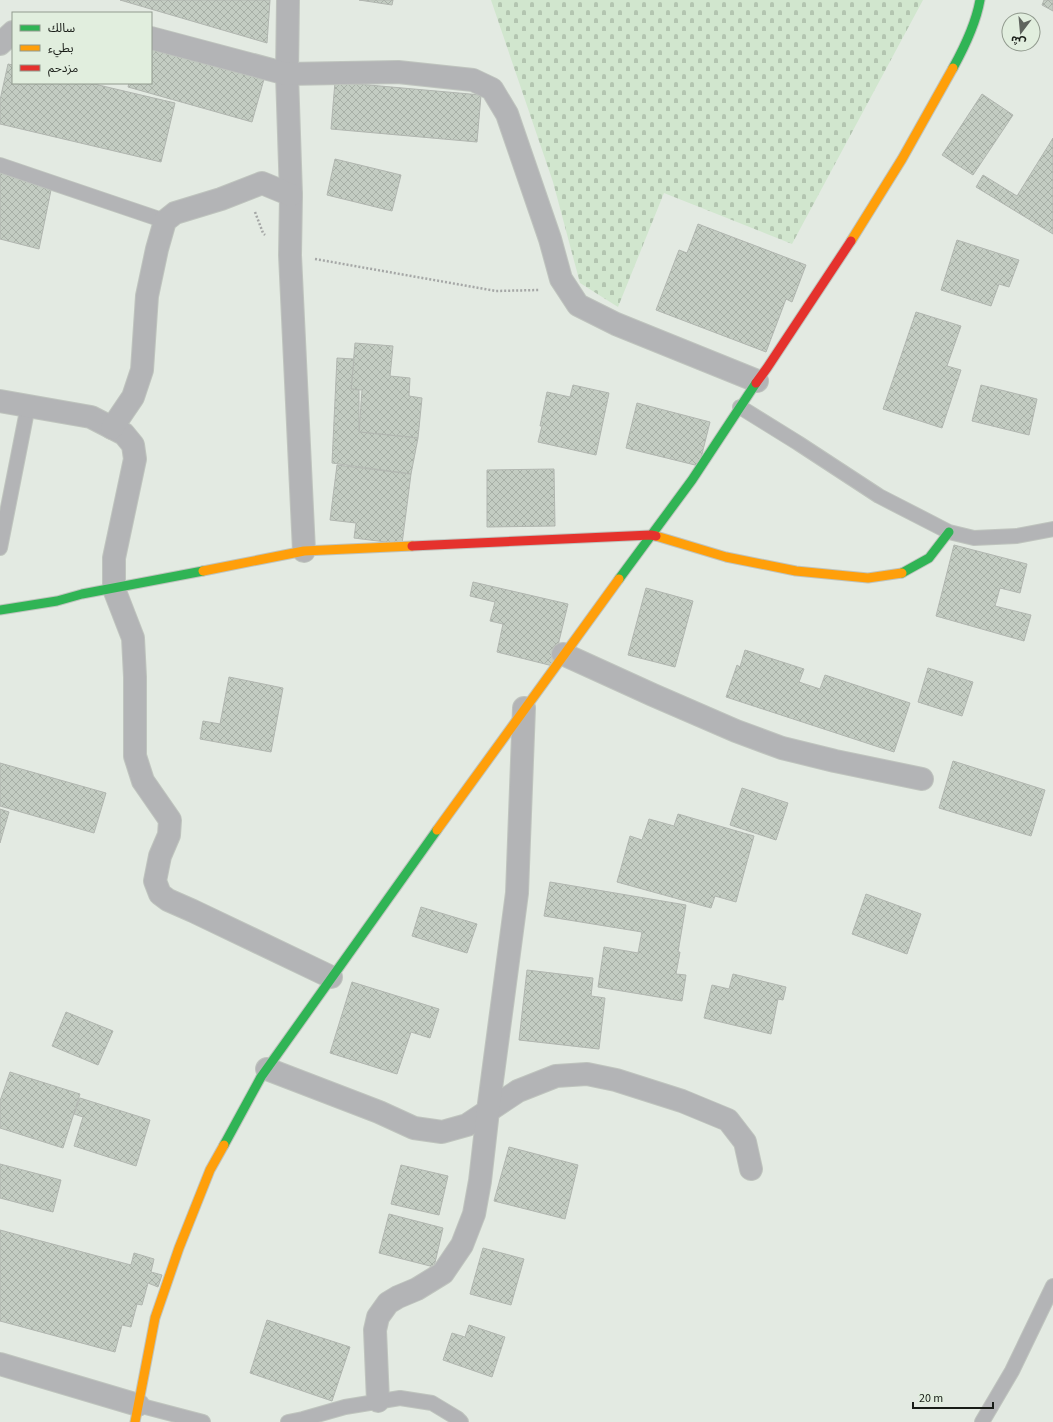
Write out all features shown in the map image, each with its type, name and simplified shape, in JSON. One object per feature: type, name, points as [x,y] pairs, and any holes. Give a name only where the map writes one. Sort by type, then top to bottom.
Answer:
[{"type":"street","points":[[288,0],[287,74],[291,195],[290,255],[304,551]]},
{"type":"street","points":[[0,1364],[136,1413],[155,1318],[179,1248],[210,1170],[267,1069],[331,977],[524,708],[692,480],[767,368],[866,219],[902,159],[960,55],[978,11],[980,0]]},
{"type":"street","points":[[0,44],[12,33]]},
{"type":"street","points":[[152,38],[287,74],[398,72],[473,80],[492,88],[507,114],[550,239],[561,279],[578,305],[603,318],[757,381]]},
{"type":"street","points":[[112,428],[133,397],[142,370],[147,296],[157,249],[165,221],[175,213],[221,199],[262,183],[291,195]]},
{"type":"street","points":[[0,400],[90,417],[124,434],[133,445],[135,459],[114,558],[114,589],[133,638],[135,677],[135,756],[144,781],[170,820],[169,835],[160,856],[155,881],[160,894],[168,900],[331,977]]},
{"type":"street","points":[[0,610],[58,601],[82,594],[304,551],[651,535],[726,557],[788,569],[868,578],[900,574],[929,558],[950,532]]},
{"type":"street","points":[[563,654],[652,696],[736,731],[782,748],[835,761],[922,779]]},
{"type":"street","points":[[378,1401],[375,1330],[378,1317],[388,1303],[417,1289],[443,1273],[462,1244],[474,1214],[480,1181],[517,893],[524,708]]},
{"type":"street","points":[[267,1069],[379,1112],[414,1128],[442,1132],[467,1125],[518,1091],[556,1076],[587,1074],[616,1080],[682,1101],[728,1120],[745,1142],[751,1169]]},
{"type":"lane","points":[[0,165],[165,221]]},
{"type":"lane","points":[[0,548],[28,406]]},
{"type":"lane","points":[[740,407],[879,496],[950,532],[974,538],[1017,536],[1053,529]]},
{"type":"lane","points":[[982,1422],[1012,1371],[1053,1286]]},
{"type":"lane","points":[[288,1422],[345,1407],[400,1398],[432,1403],[461,1422]]},
{"type":"lane","points":[[136,1413],[203,1422]]},
{"type":"path","points":[[247,189],[263,233],[290,255],[360,266],[496,291],[568,289]]},
{"type":"green space","points":[[491,0],[923,0],[792,244],[664,193],[618,307],[580,283],[553,182]]},
{"type":"building","points":[[120,0],[270,0],[267,43]]},
{"type":"building","points":[[359,0],[393,0],[392,5]]},
{"type":"building","points":[[1044,0],[1053,0],[1053,11],[1042,5]]},
{"type":"building","points":[[152,39],[266,72],[252,122],[128,87],[129,84],[152,84]]},
{"type":"building","points":[[8,64],[12,65],[12,84],[94,84],[175,103],[161,162],[0,124],[0,100]]},
{"type":"building","points":[[335,82],[481,95],[477,142],[331,129]]},
{"type":"building","points":[[982,94],[1013,115],[973,175],[942,155]]},
{"type":"building","points":[[1053,138],[1053,234],[976,187],[983,175],[1017,196]]},
{"type":"building","points":[[335,159],[401,175],[392,211],[327,195]]},
{"type":"building","points":[[0,171],[51,190],[39,249],[0,239]]},
{"type":"building","points":[[698,224],[806,265],[792,302],[786,299],[766,352],[656,310],[679,250],[687,253]]},
{"type":"building","points":[[957,240],[1019,260],[1009,287],[999,284],[991,306],[941,290]]},
{"type":"building","points":[[916,312],[961,326],[947,366],[961,370],[942,428],[883,409]]},
{"type":"building","points":[[355,343],[393,346],[390,376],[410,378],[409,396],[422,398],[418,438],[359,432],[362,390],[351,389]]},
{"type":"building","points":[[337,358],[354,359],[351,389],[359,390],[359,432],[418,438],[411,474],[332,463]]},
{"type":"building","points":[[573,385],[609,393],[596,455],[538,442],[547,392],[570,397]]},
{"type":"building","points":[[981,385],[1037,399],[1029,435],[972,421]]},
{"type":"building","points":[[637,403],[710,422],[699,466],[626,448]]},
{"type":"building","points":[[337,465],[411,474],[402,544],[354,538],[356,523],[330,520]]},
{"type":"building","points":[[554,469],[555,526],[487,527],[487,470]]},
{"type":"building","points":[[954,545],[1027,564],[1020,593],[1000,588],[995,606],[1031,615],[1024,641],[936,616]]},
{"type":"building","points":[[473,582],[568,604],[553,666],[497,652],[503,624],[490,621],[495,602],[470,596]]},
{"type":"building","points":[[646,588],[693,601],[675,667],[628,655]]},
{"type":"building","points":[[745,650],[804,669],[799,682],[820,689],[825,675],[910,703],[894,752],[726,697],[737,665],[740,667]]},
{"type":"building","points":[[928,668],[973,682],[962,716],[918,702]]},
{"type":"building","points":[[229,677],[283,688],[271,752],[200,739],[203,721],[220,724]]},
{"type":"building","points":[[953,761],[1045,790],[1031,836],[939,808]]},
{"type":"building","points":[[0,763],[106,793],[94,833],[0,806]]},
{"type":"building","points":[[742,788],[788,803],[776,840],[730,825]]},
{"type":"building","points":[[0,809],[9,812],[0,843]]},
{"type":"building","points":[[678,814],[754,836],[736,902],[715,896],[711,908],[617,882],[630,836],[642,840],[649,819],[674,826]]},
{"type":"building","points":[[550,882],[686,905],[676,974],[686,975],[682,1001],[598,987],[604,947],[638,953],[642,932],[544,916]]},
{"type":"building","points":[[866,894],[921,914],[907,954],[852,934]]},
{"type":"building","points":[[421,907],[477,924],[467,953],[412,936]]},
{"type":"building","points":[[527,970],[593,978],[591,996],[605,998],[599,1049],[519,1040]]},
{"type":"building","points":[[733,974],[786,987],[783,1000],[778,999],[771,1034],[704,1018],[712,985],[729,989]]},
{"type":"building","points":[[352,982],[439,1009],[430,1038],[411,1032],[397,1074],[330,1053]]},
{"type":"building","points":[[66,1012],[113,1031],[98,1065],[52,1046]]},
{"type":"building","points":[[10,1072],[80,1094],[63,1148],[0,1128],[0,1101]]},
{"type":"building","points":[[80,1098],[150,1120],[136,1166],[74,1146],[83,1117],[74,1114]]},
{"type":"building","points":[[509,1147],[578,1165],[565,1219],[494,1201]]},
{"type":"building","points":[[0,1164],[61,1180],[53,1212],[0,1198]]},
{"type":"building","points":[[401,1165],[448,1176],[439,1215],[391,1204]]},
{"type":"building","points":[[389,1214],[443,1228],[434,1267],[379,1253]]},
{"type":"building","points":[[0,1230],[131,1265],[134,1253],[154,1259],[151,1272],[162,1275],[158,1287],[148,1283],[142,1305],[137,1304],[131,1327],[122,1325],[115,1352],[0,1321]]},
{"type":"building","points":[[483,1248],[524,1259],[511,1305],[470,1294]]},
{"type":"building","points":[[267,1320],[350,1347],[332,1401],[250,1373]]},
{"type":"building","points":[[469,1325],[505,1337],[492,1377],[443,1360],[452,1333],[465,1337]]},
{"type":"traffic: fast","points":[[953,68],[976,18],[980,0]]},
{"type":"traffic: fast","points":[[619,579],[692,480],[756,383]]},
{"type":"traffic: fast","points":[[902,573],[929,558],[949,532]]},
{"type":"traffic: fast","points":[[0,610],[57,601],[82,594],[203,571]]},
{"type":"traffic: fast","points":[[224,1145],[261,1077],[437,830]]},
{"type":"traffic: slow","points":[[851,241],[902,159],[953,68]]},
{"type":"traffic: slow","points":[[656,536],[726,557],[796,571],[868,578],[902,573]]},
{"type":"traffic: slow","points":[[203,571],[304,551],[412,546]]},
{"type":"traffic: slow","points":[[437,830],[619,579]]},
{"type":"traffic: slow","points":[[135,1422],[155,1318],[179,1248],[210,1170],[224,1145]]},
{"type":"traffic: jam","points":[[756,383],[851,241]]},
{"type":"traffic: jam","points":[[412,546],[651,535],[656,536]]}]
